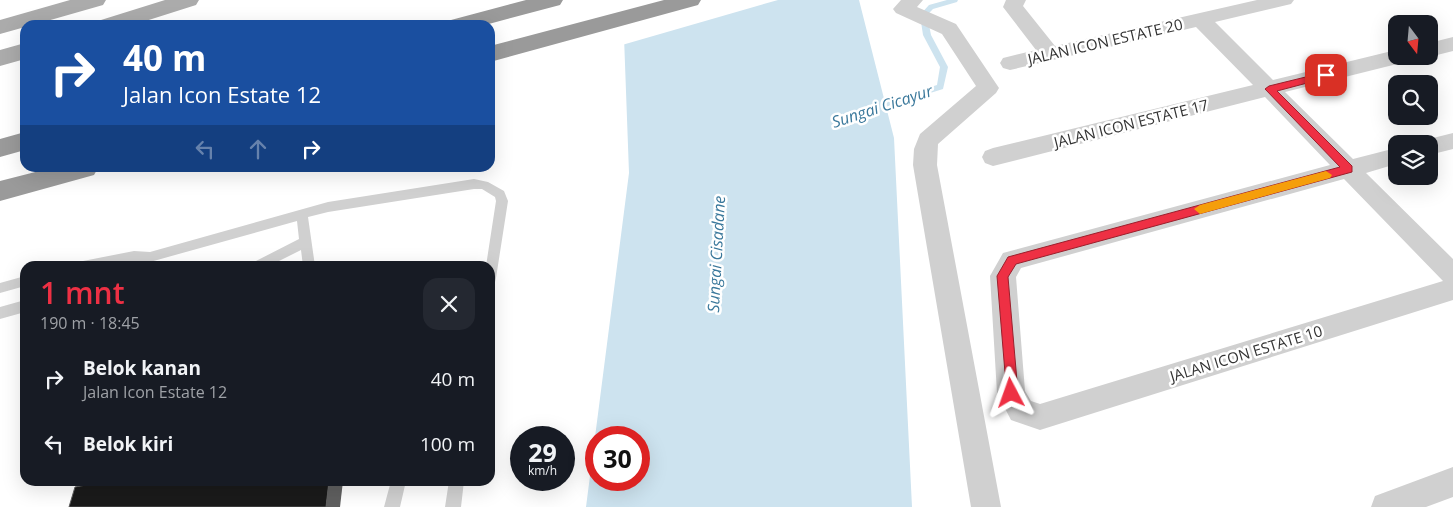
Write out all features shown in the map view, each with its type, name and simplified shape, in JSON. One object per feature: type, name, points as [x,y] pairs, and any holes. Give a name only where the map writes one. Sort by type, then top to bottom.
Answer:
[{"type":"highway","points":[[478,20],[552,0]]},
{"type":"highway","points":[[495,53],[690,0]]},
{"type":"highway","points":[[0,148],[20,143]]},
{"type":"highway","points":[[0,192],[71,172]]},
{"type":"main road","points":[[27,20],[95,0]]},
{"type":"main road","points":[[125,20],[188,0]]},
{"type":"main road","points":[[0,19],[43,16]]},
{"type":"main road","points":[[0,27],[20,22]]},
{"type":"main road","points":[[0,58],[20,52]]},
{"type":"street","points":[[1016,0],[1013,7],[1050,54]]},
{"type":"street","name":"JALAN ICON ESTATE 20","points":[[1010,63],[1284,0]]},
{"type":"street","points":[[911,6],[949,29],[988,88],[928,140],[925,157],[986,507]]},
{"type":"street","points":[[1200,19],[1453,275]]},
{"type":"street","points":[[1438,48],[1453,44]]},
{"type":"street","name":"JALAN ICON ESTATE 17","points":[[993,157],[1388,59]]},
{"type":"street","points":[[1438,145],[1453,141]]},
{"type":"street","points":[[1348,169],[1388,158]]},
{"type":"street","name":"JALAN ICON ESTATE 10","points":[[1348,169],[1012,260],[1003,276],[1011,393],[1022,411],[1040,418],[1453,289]]},
{"type":"street","points":[[1386,507],[1453,482]]},
{"type":"lane","points":[[108,261],[134,256],[150,256],[328,207],[474,184],[484,185],[500,194],[502,201],[493,261]]},
{"type":"lane","points":[[302,214],[308,261]]},
{"type":"lane","points":[[268,261],[306,242]]},
{"type":"lane","points":[[144,261],[150,256]]},
{"type":"lane","points":[[0,288],[20,282]]},
{"type":"lane","points":[[0,313],[20,307]]},
{"type":"lane","points":[[392,507],[398,486]]},
{"type":"lane","points":[[453,507],[457,486]]},
{"type":"water","name":"Sungai Cisadane","points":[[629,0],[859,0],[894,138],[912,507],[586,507],[588,491],[650,491],[650,426],[596,426],[629,173],[624,37]]},
{"type":"pier","points":[[626,0],[778,0],[622,45]]},
{"type":"building","points":[[328,486],[326,507],[69,507],[75,487]]},
{"type":"waterway","name":"Sungai Cicayur","points":[[876,107],[940,87],[944,67],[927,35],[923,15],[931,7],[955,0]]},
{"type":"slow traffic","points":[[1200,209],[1326,175]]},
{"type":"route","points":[[1011,393],[1003,276],[1012,260],[1348,169],[1269,89],[1326,75]]}]
